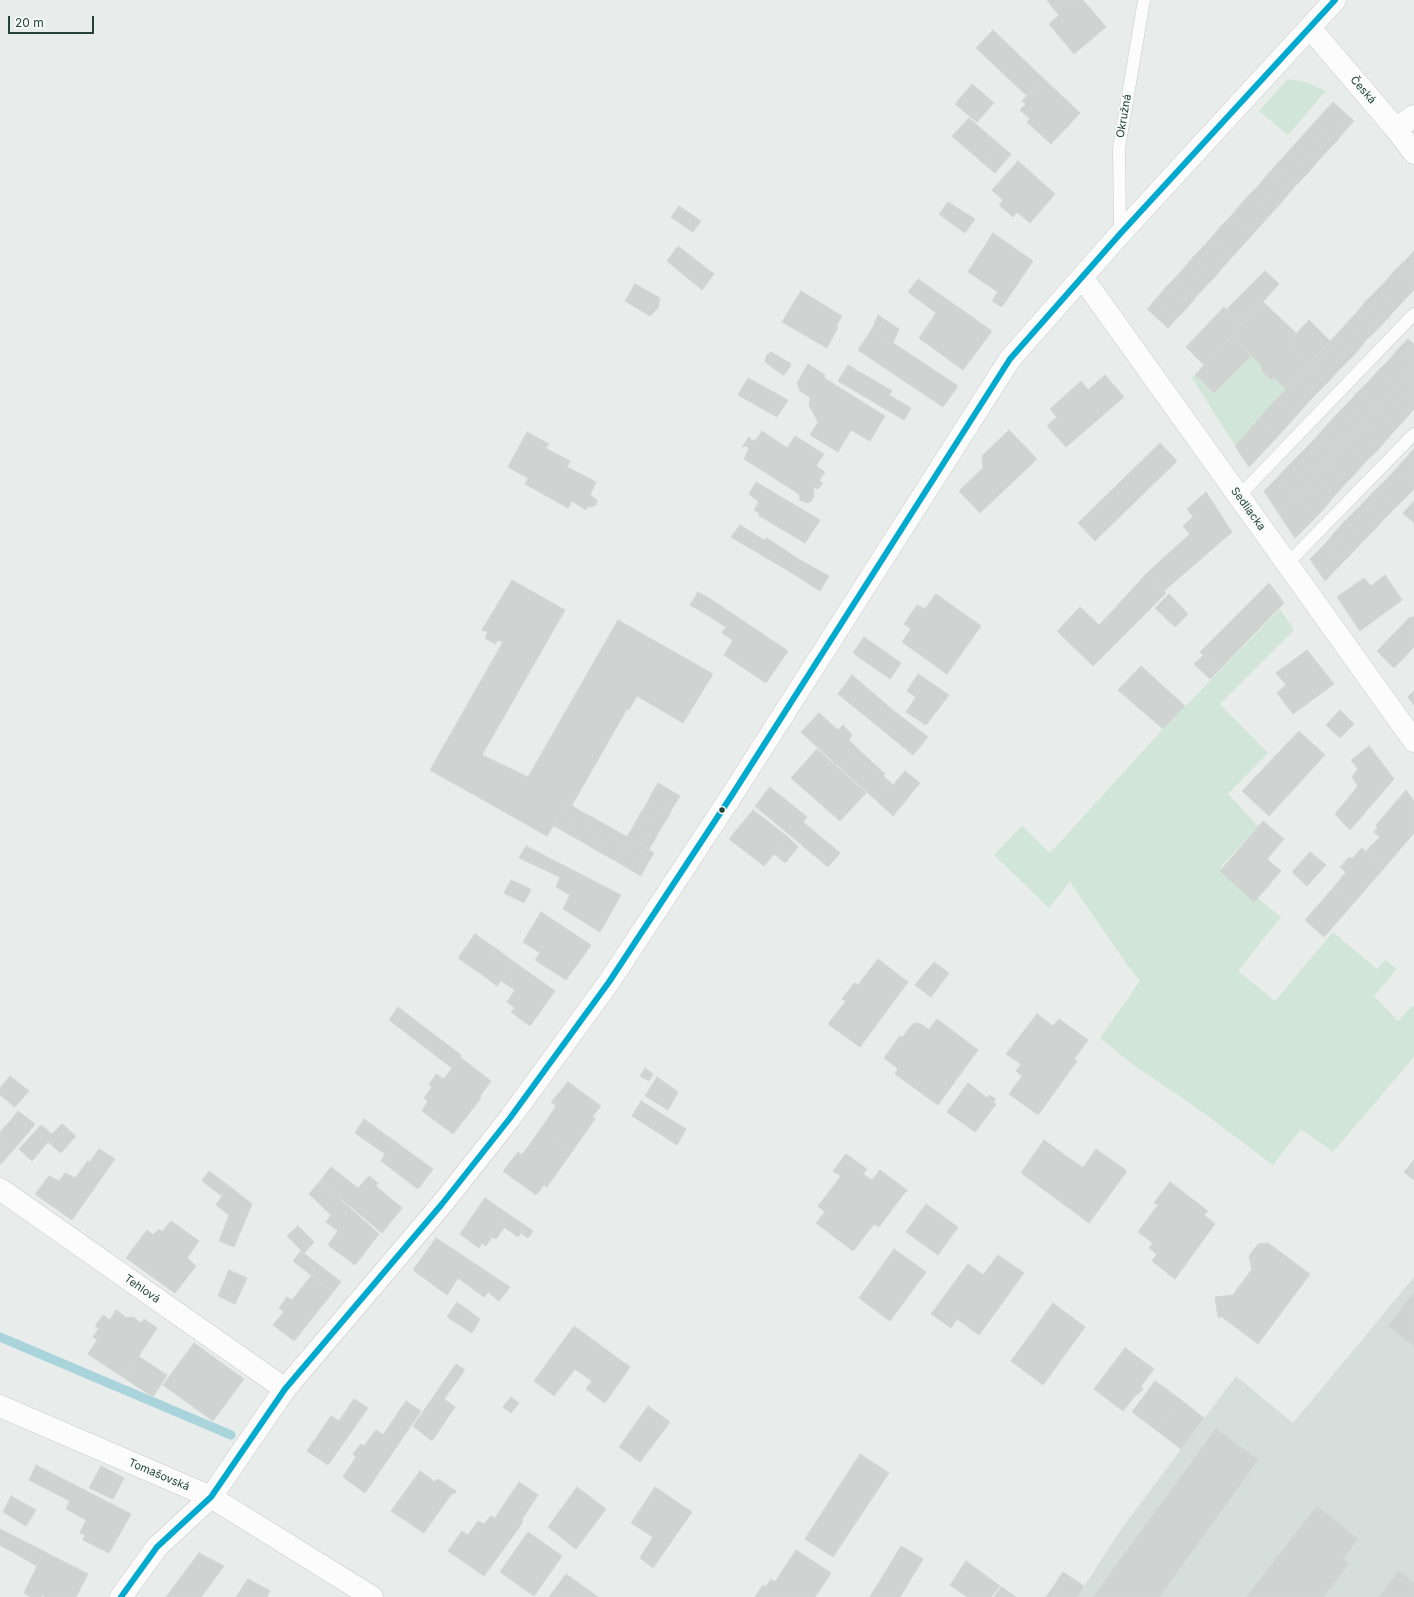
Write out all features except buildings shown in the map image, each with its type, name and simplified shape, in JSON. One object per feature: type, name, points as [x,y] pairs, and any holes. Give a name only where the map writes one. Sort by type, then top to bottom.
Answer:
[{"type":"street","points":[[121,1597],[157,1547],[211,1497],[285,1389],[442,1204],[510,1118],[609,982],[732,796],[1010,359],[1120,234],[1336,0]]},
{"type":"street","name":"Česká","points":[[1310,28],[1396,129],[1414,153]]},
{"type":"street","points":[[1396,129],[1414,116]]},
{"type":"street","name":"Sedliacka","points":[[1082,277],[1414,741]]},
{"type":"street","name":"Tehlová","points":[[0,1189],[285,1389]]},
{"type":"street","name":"Tomašovská","points":[[0,1406],[211,1497],[372,1597]]},
{"type":"lane","name":"Okružná","points":[[1120,234],[1119,148],[1144,0]]},
{"type":"lane","points":[[1239,496],[1414,314]]},
{"type":"lane","points":[[1287,564],[1414,434]]},
{"type":"shaded area","points":[[1414,1277],[1414,1292],[1388,1326],[1414,1346],[1414,1597],[1323,1597],[1349,1564],[1343,1559],[1358,1539],[1317,1506],[1246,1597],[1077,1597],[1122,1528],[1236,1376],[1293,1423]]},
{"type":"green space","points":[[1288,79],[1306,82],[1326,91],[1288,135],[1259,111]]},
{"type":"green space","points":[[1252,355],[1261,365],[1262,371],[1270,380],[1273,377],[1286,389],[1235,446],[1192,378],[1195,375],[1214,393]]},
{"type":"green space","points":[[1280,609],[1294,630],[1220,704],[1268,753],[1228,794],[1258,826],[1220,868],[1281,917],[1238,971],[1275,1001],[1333,932],[1377,969],[1385,960],[1397,969],[1374,996],[1398,1021],[1412,1006],[1414,1007],[1414,1057],[1333,1152],[1301,1129],[1273,1165],[1190,1103],[1132,1064],[1100,1038],[1140,981],[1070,882],[1049,908],[994,855],[1022,826],[1050,853],[1163,729]]},
{"type":"waterway","points":[[0,1337],[231,1435]]},
{"type":"transit line","points":[[121,1597],[157,1547],[211,1497],[285,1389],[442,1204],[510,1118],[609,982],[732,795],[1010,359],[1120,234],[1335,0]]}]
